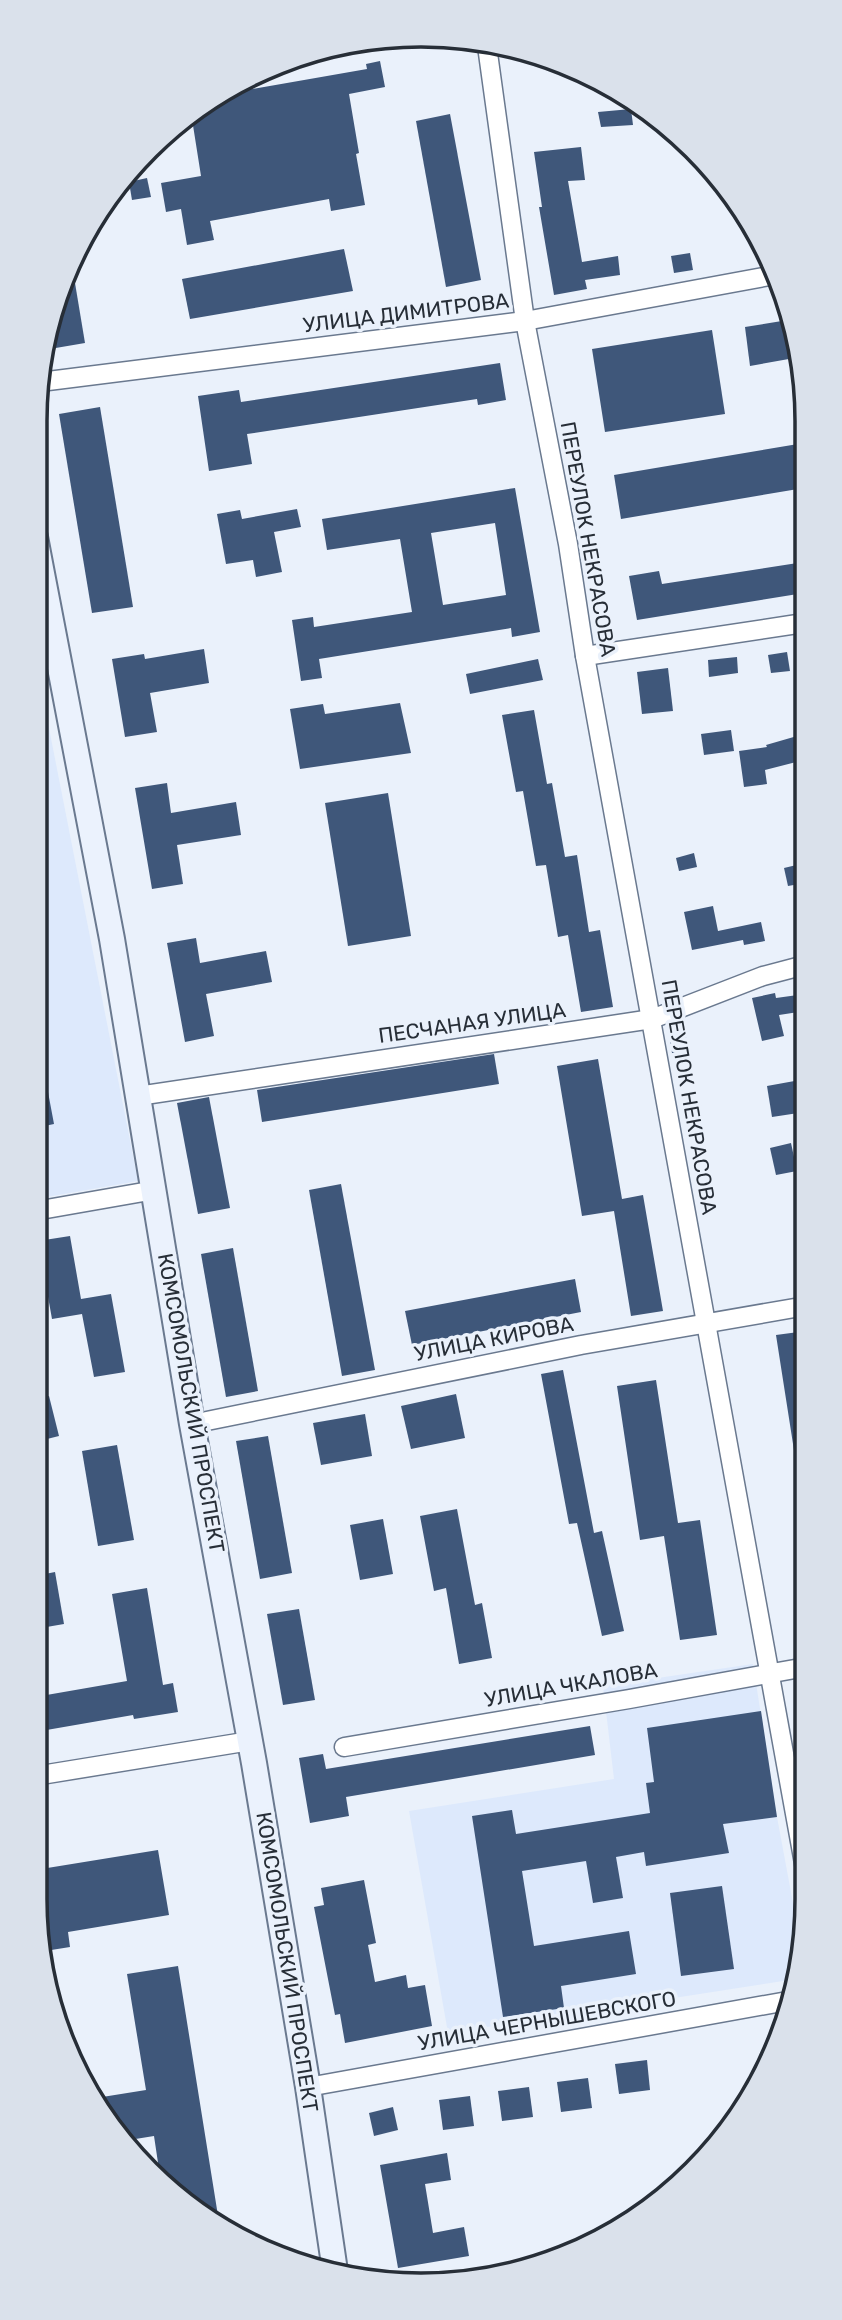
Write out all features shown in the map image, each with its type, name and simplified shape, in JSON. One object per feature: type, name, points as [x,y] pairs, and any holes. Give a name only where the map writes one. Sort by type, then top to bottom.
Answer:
[{"type":"main road","name":"КОМСОМОЛЬСКИЙ ПРОСПЕКТ","points":[[47,600],[112,939],[192,1424],[250,1741],[308,2087],[334,2262]]},
{"type":"street","name":"ПЕРЕУЛОК НЕКРАСОВА","points":[[488,53],[525,321],[568,544],[585,656],[795,1815]]},
{"type":"street","name":"УЛИЦА ДИМИТРОВА","points":[[49,381],[525,321],[765,277]]},
{"type":"street","points":[[585,656],[795,624]]},
{"type":"street","name":"ПЕСЧАНАЯ УЛИЦА","points":[[138,1096],[652,1019],[750,980],[795,968]]},
{"type":"street","points":[[47,1209],[155,1190]]},
{"type":"street","name":"УЛИЦА КИРОВА","points":[[192,1424],[581,1345],[795,1308]]},
{"type":"street","name":"УЛИЦА ЧКАЛОВА","points":[[344,1747],[795,1669]]},
{"type":"street","points":[[47,1774],[250,1741]]},
{"type":"street","name":"УЛИЦА ЧЕРНЫШЕВСКОГО","points":[[308,2087],[780,2002]]},
{"type":"shaded area","points":[[47,718],[138,1181],[47,1197]]},
{"type":"shaded area","points":[[753,1664],[794,1911],[786,1981],[448,2033],[409,1811],[614,1779],[603,1686]]},
{"type":"building","points":[[380,61],[385,87],[349,94],[365,205],[331,211],[329,199],[210,221],[214,240],[187,245],[181,209],[166,212],[161,183],[201,176],[193,124],[249,90],[367,69],[366,64]]},
{"type":"building","points":[[628,109],[631,112],[633,125],[601,127],[598,112]]},
{"type":"building","points":[[450,114],[481,280],[446,287],[416,121]]},
{"type":"building","points":[[581,147],[585,180],[568,181],[582,262],[618,256],[620,275],[585,280],[587,289],[554,295],[539,207],[542,207],[534,152]]},
{"type":"building","points":[[147,178],[151,197],[132,200],[130,187],[135,181]]},
{"type":"building","points":[[344,249],[353,291],[190,319],[182,279]]},
{"type":"building","points":[[690,253],[693,270],[674,273],[671,256]]},
{"type":"building","points":[[75,281],[85,343],[54,348]]},
{"type":"building","points":[[781,321],[790,359],[750,366],[745,327]]},
{"type":"building","points":[[712,330],[725,414],[605,432],[592,349]]},
{"type":"building","points":[[500,363],[506,400],[478,405],[477,399],[247,434],[252,464],[209,471],[198,396],[239,390],[241,402]]},
{"type":"building","points":[[100,407],[133,607],[92,613],[59,414]]},
{"type":"building","points":[[795,445],[795,490],[621,519],[614,475]]},
{"type":"building","points":[[515,488],[540,632],[512,637],[511,628],[319,659],[322,678],[301,681],[292,620],[313,617],[314,627],[412,612],[400,539],[327,550],[322,519]],"holes":[[[495,523],[506,595],[443,605],[431,533]]]},
{"type":"building","points":[[297,509],[301,527],[274,532],[282,572],[256,577],[253,560],[226,564],[217,514],[240,510],[242,519]]},
{"type":"building","points":[[795,563],[795,594],[637,620],[629,576],[659,571],[662,584]]},
{"type":"building","points":[[204,649],[209,683],[150,693],[157,732],[125,737],[112,659],[144,654],[145,659]]},
{"type":"building","points":[[787,652],[790,671],[771,673],[768,655]]},
{"type":"building","points":[[737,657],[738,673],[709,677],[708,660]]},
{"type":"building","points":[[538,659],[543,680],[470,694],[466,674]]},
{"type":"building","points":[[668,668],[673,711],[642,714],[637,672]]},
{"type":"building","points":[[400,703],[411,753],[300,769],[290,709],[323,704],[325,714]]},
{"type":"building","points":[[534,710],[547,784],[552,783],[565,857],[577,855],[589,932],[600,930],[613,1007],[581,1012],[568,935],[558,937],[546,865],[536,866],[523,791],[516,792],[502,715]]},
{"type":"building","points":[[731,730],[734,751],[704,755],[701,734]]},
{"type":"building","points":[[795,737],[795,762],[765,770],[767,784],[744,787],[739,751],[767,747],[766,745]]},
{"type":"building","points":[[167,783],[171,813],[236,802],[241,835],[177,845],[183,884],[152,889],[135,788]]},
{"type":"building","points":[[388,793],[411,936],[348,946],[325,803]]},
{"type":"building","points":[[694,853],[697,867],[679,871],[676,858]]},
{"type":"building","points":[[795,865],[795,885],[788,886],[784,868]]},
{"type":"building","points":[[713,906],[718,931],[761,922],[765,941],[744,945],[743,940],[692,950],[684,912]]},
{"type":"building","points":[[196,938],[200,963],[266,951],[272,982],[206,994],[214,1036],[185,1042],[167,943]]},
{"type":"building","points":[[775,993],[776,998],[795,995],[795,1013],[779,1015],[784,1036],[762,1041],[752,998]]},
{"type":"building","points":[[685,1030],[688,1051],[672,1053],[669,1032]]},
{"type":"building","points":[[494,1054],[499,1084],[262,1122],[257,1090]]},
{"type":"building","points":[[598,1059],[622,1199],[643,1195],[663,1311],[631,1316],[614,1211],[582,1216],[557,1066]]},
{"type":"building","points":[[795,1081],[795,1114],[772,1117],[767,1086]]},
{"type":"building","points":[[47,1087],[54,1124],[47,1125]]},
{"type":"building","points":[[209,1097],[230,1208],[198,1214],[177,1103]]},
{"type":"building","points":[[791,1143],[795,1171],[776,1175],[770,1148]]},
{"type":"building","points":[[341,1184],[375,1370],[342,1376],[309,1190]]},
{"type":"building","points":[[70,1236],[81,1299],[111,1294],[125,1372],[94,1377],[82,1314],[52,1319],[47,1291],[47,1240]]},
{"type":"building","points":[[233,1248],[258,1391],[226,1397],[201,1254]]},
{"type":"building","points":[[575,1279],[581,1312],[412,1345],[405,1311]]},
{"type":"building","points":[[795,1332],[795,1457],[776,1335]]},
{"type":"building","points":[[563,1370],[594,1533],[602,1531],[624,1631],[602,1636],[577,1523],[569,1524],[541,1374]]},
{"type":"building","points":[[656,1380],[678,1523],[700,1520],[717,1635],[680,1640],[664,1536],[640,1540],[617,1386]]},
{"type":"building","points":[[456,1394],[465,1438],[411,1449],[401,1406]]},
{"type":"building","points":[[47,1396],[59,1436],[47,1439]]},
{"type":"building","points":[[365,1414],[372,1456],[321,1465],[313,1423]]},
{"type":"building","points":[[268,1436],[292,1573],[260,1579],[236,1441]]},
{"type":"building","points":[[117,1445],[134,1540],[98,1546],[82,1451]]},
{"type":"building","points":[[457,1509],[475,1605],[482,1603],[492,1658],[459,1664],[446,1588],[434,1591],[420,1516]]},
{"type":"building","points":[[383,1519],[393,1574],[360,1580],[350,1525]]},
{"type":"building","points":[[55,1572],[64,1624],[47,1627],[47,1574]]},
{"type":"building","points":[[147,1588],[163,1685],[173,1683],[178,1712],[134,1719],[133,1715],[47,1730],[47,1695],[127,1681],[112,1594]]},
{"type":"building","points":[[299,1609],[315,1700],[283,1705],[267,1614]]},
{"type":"building","points":[[761,1711],[777,1817],[723,1824],[729,1853],[646,1866],[644,1852],[616,1857],[623,1898],[593,1903],[586,1861],[522,1871],[534,1946],[629,1931],[636,1974],[561,1986],[564,2008],[503,2017],[472,1816],[512,1810],[516,1834],[650,1813],[646,1783],[654,1782],[647,1728]]},
{"type":"building","points":[[590,1726],[595,1755],[346,1797],[349,1816],[310,1823],[299,1758],[323,1754],[326,1769]]},
{"type":"building","points":[[158,1850],[169,1915],[68,1932],[70,1947],[50,1950],[47,1868]]},
{"type":"building","points":[[364,1880],[376,1943],[368,1945],[375,1982],[406,1975],[408,1988],[425,1985],[432,2026],[345,2043],[340,2014],[335,2015],[314,1907],[324,1905],[321,1888]]},
{"type":"building","points":[[722,1886],[734,1969],[681,1976],[670,1893]]},
{"type":"building","points":[[178,1966],[218,2213],[193,2196],[158,2164],[154,2136],[135,2139],[104,2097],[146,2090],[127,1974]]},
{"type":"building","points":[[647,2060],[650,2090],[619,2094],[615,2064]]},
{"type":"building","points":[[588,2078],[592,2108],[561,2112],[557,2082]]},
{"type":"building","points":[[529,2087],[533,2117],[502,2121],[498,2091]]},
{"type":"building","points":[[470,2096],[474,2126],[443,2130],[439,2100]]},
{"type":"building","points":[[393,2107],[398,2130],[374,2136],[369,2113]]},
{"type":"building","points":[[447,2153],[451,2180],[425,2184],[433,2233],[464,2227],[469,2256],[398,2268],[380,2165]]}]
